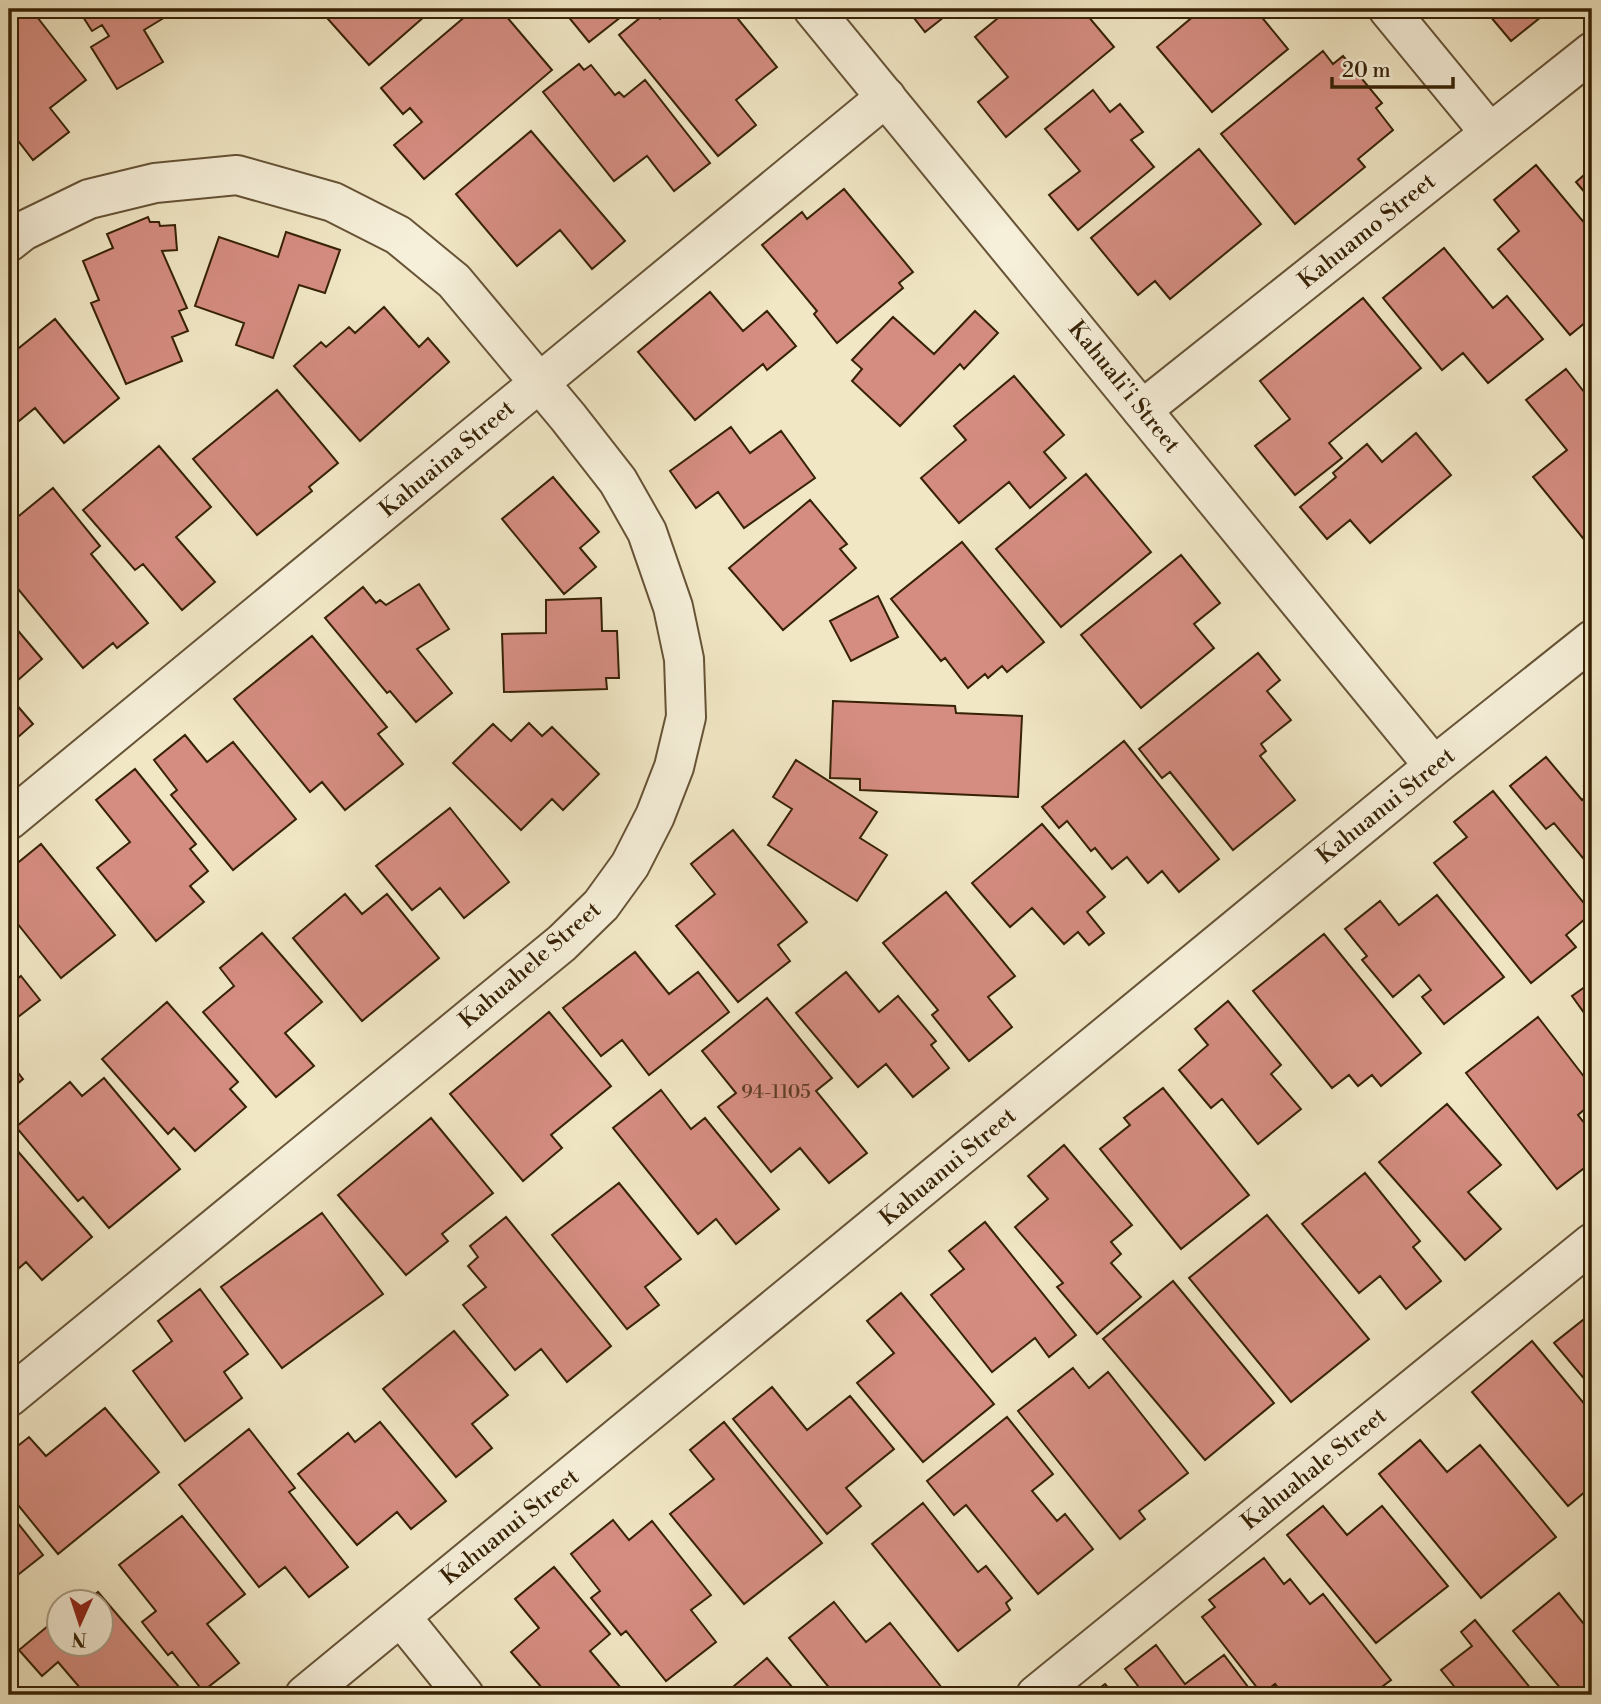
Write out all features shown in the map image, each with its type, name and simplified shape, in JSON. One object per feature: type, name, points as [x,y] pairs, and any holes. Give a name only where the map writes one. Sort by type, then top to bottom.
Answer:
[{"type":"street","name":"Kahuali'i Street","points":[[813,9],[1434,766]]},
{"type":"street","points":[[1388,9],[1490,133]]},
{"type":"street","name":"Kahuamo Street","points":[[1142,410],[1592,52]]},
{"type":"street","name":"Kahuaina Street","points":[[9,820],[886,97]]},
{"type":"street","name":"Kahuahele Street","points":[[9,242],[23,231],[89,199],[155,183],[237,176],[333,202],[398,235],[454,281],[618,481],[647,533],[673,607],[684,659],[687,717],[674,767],[655,816],[630,865],[601,905],[562,943],[9,1397]]},
{"type":"street","name":"Kahuanui Street","points":[[305,1695],[1434,766],[1592,640]]},
{"type":"street","name":"Kahuahale Street","points":[[1036,1695],[1592,1243]]},
{"type":"street","points":[[401,1617],[464,1695]]},
{"type":"building","points":[[9,9],[39,9],[34,13],[86,80],[50,108],[69,132],[33,160],[9,129],[15,121],[9,113]]},
{"type":"building","points":[[78,9],[163,9],[167,16],[144,30],[163,62],[117,89],[91,47],[109,36],[102,25],[92,31]]},
{"type":"building","points":[[319,9],[433,9],[369,65]]},
{"type":"building","points":[[474,9],[500,9],[552,70],[424,179],[394,145],[422,122],[410,108],[403,114],[381,88]]},
{"type":"building","points":[[562,9],[631,9],[589,42]]},
{"type":"building","points":[[651,9],[660,19],[673,9],[730,9],[777,67],[736,100],[756,125],[718,156],[619,35]]},
{"type":"building","points":[[907,9],[954,9],[925,32]]},
{"type":"building","points":[[1009,9],[1082,9],[1114,47],[1006,137],[978,102],[1008,77],[975,37]]},
{"type":"building","points":[[1192,9],[1265,9],[1259,14],[1288,49],[1212,112],[1157,47],[1196,14]]},
{"type":"building","points":[[1484,9],[1551,9],[1511,41]]},
{"type":"building","points":[[1323,51],[1333,64],[1343,56],[1382,103],[1376,108],[1393,130],[1358,159],[1365,167],[1295,224],[1221,134]]},
{"type":"building","points":[[579,64],[584,70],[591,65],[615,95],[619,92],[624,97],[645,80],[710,163],[674,191],[647,156],[614,181],[543,92]]},
{"type":"building","points":[[1093,90],[1110,112],[1120,104],[1143,132],[1131,140],[1154,167],[1078,230],[1049,195],[1080,171],[1045,129]]},
{"type":"building","points":[[531,131],[625,241],[592,269],[560,230],[517,266],[456,194]]},
{"type":"building","points":[[1199,149],[1261,224],[1170,299],[1155,281],[1138,295],[1091,238]]},
{"type":"building","points":[[1536,165],[1592,232],[1592,317],[1570,335],[1498,249],[1519,231],[1494,200]]},
{"type":"building","points":[[1592,168],[1592,201],[1576,182]]},
{"type":"building","points":[[844,189],[913,272],[899,283],[903,288],[837,343],[814,314],[817,311],[762,245],[802,212],[807,219]]},
{"type":"building","points":[[148,217],[150,222],[159,222],[160,226],[175,225],[177,250],[162,251],[187,308],[179,311],[188,331],[172,337],[182,361],[126,384],[91,303],[99,300],[83,261],[113,248],[107,234]]},
{"type":"building","points":[[286,232],[340,250],[325,293],[299,285],[273,358],[236,345],[244,323],[195,306],[219,237],[278,257]]},
{"type":"building","points":[[1444,248],[1493,308],[1507,296],[1543,339],[1488,383],[1463,353],[1442,370],[1383,298]]},
{"type":"building","points":[[710,292],[743,331],[767,311],[796,346],[767,370],[763,364],[695,420],[638,352]]},
{"type":"building","points":[[1363,298],[1421,368],[1329,443],[1342,458],[1295,495],[1255,446],[1290,419],[1260,381]]},
{"type":"building","points":[[384,307],[419,347],[428,338],[449,362],[360,441],[294,366],[321,342],[326,347],[349,327],[355,333]]},
{"type":"building","points":[[975,311],[998,333],[964,369],[960,364],[900,426],[852,381],[862,369],[852,360],[893,317],[934,354]]},
{"type":"building","points":[[55,319],[119,398],[64,443],[35,408],[14,425],[9,418],[9,356]]},
{"type":"building","points":[[1566,369],[1592,402],[1587,409],[1592,415],[1592,539],[1587,543],[1533,477],[1567,450],[1526,400]]},
{"type":"building","points":[[1014,376],[1064,435],[1044,452],[1066,478],[1030,508],[1009,482],[959,523],[921,478],[966,440],[954,426]]},
{"type":"building","points":[[277,390],[338,463],[309,487],[312,491],[257,535],[193,459]]},
{"type":"building","points":[[731,427],[750,453],[781,431],[815,478],[744,528],[718,492],[696,508],[670,471]]},
{"type":"building","points":[[9,432],[16,440],[9,446]]},
{"type":"building","points":[[1416,433],[1451,475],[1370,543],[1350,520],[1327,539],[1300,507],[1336,477],[1333,473],[1367,444],[1382,462]]},
{"type":"building","points":[[159,446],[211,507],[176,537],[215,582],[182,610],[143,564],[135,570],[83,510]]},
{"type":"building","points":[[1086,474],[1151,552],[1061,627],[996,549]]},
{"type":"building","points":[[553,477],[599,532],[580,548],[596,567],[564,594],[502,519]]},
{"type":"building","points":[[53,488],[100,546],[91,554],[148,623],[117,648],[113,643],[83,668],[9,578],[9,524]]},
{"type":"building","points":[[810,500],[847,544],[840,549],[856,568],[783,630],[729,568]]},
{"type":"building","points":[[962,542],[1044,642],[1007,672],[1002,666],[988,678],[985,674],[968,688],[945,658],[941,661],[891,599]]},
{"type":"building","points":[[1181,555],[1220,603],[1194,624],[1214,648],[1141,708],[1081,635]]},
{"type":"building","points":[[419,584],[449,629],[417,649],[452,693],[416,722],[390,691],[387,693],[325,618],[363,587],[376,603],[380,600],[386,605]]},
{"type":"building","points":[[878,596],[898,637],[851,661],[830,621]]},
{"type":"building","points":[[601,598],[602,631],[617,631],[619,678],[606,678],[607,689],[504,692],[502,634],[546,633],[546,600]]},
{"type":"building","points":[[9,620],[42,659],[9,688]]},
{"type":"building","points":[[312,636],[387,727],[378,734],[403,764],[345,810],[322,782],[310,792],[234,699]]},
{"type":"building","points":[[1258,653],[1280,680],[1267,691],[1291,720],[1261,744],[1266,751],[1260,756],[1295,800],[1233,850],[1170,772],[1162,778],[1139,749]]},
{"type":"building","points":[[9,696],[33,724],[9,745]]},
{"type":"building","points":[[833,701],[955,706],[956,713],[1022,716],[1018,797],[860,790],[860,779],[830,778]]},
{"type":"building","points":[[529,723],[542,736],[552,727],[599,774],[563,810],[552,799],[521,830],[453,763],[493,724],[511,741]]},
{"type":"building","points":[[185,735],[207,762],[233,742],[296,819],[233,870],[171,795],[177,790],[154,760]]},
{"type":"building","points":[[1124,741],[1219,859],[1179,892],[1162,871],[1148,883],[1127,857],[1112,869],[1095,848],[1091,851],[1067,821],[1059,828],[1042,807]]},
{"type":"building","points":[[1546,757],[1582,800],[1591,793],[1584,786],[1592,779],[1592,869],[1554,823],[1546,829],[1510,786]]},
{"type":"building","points":[[796,760],[877,812],[860,838],[887,855],[857,901],[768,845],[792,809],[773,797]]},
{"type":"building","points":[[135,769],[196,844],[190,849],[208,871],[190,886],[204,902],[156,941],[97,868],[130,842],[96,800]]},
{"type":"building","points":[[1493,791],[1592,913],[1566,935],[1576,947],[1531,983],[1434,863],[1467,837],[1454,822]]},
{"type":"building","points":[[450,808],[509,882],[464,918],[440,888],[412,910],[376,866]]},
{"type":"building","points":[[1042,824],[1105,897],[1087,912],[1104,933],[1089,945],[1078,932],[1064,944],[1032,908],[1010,927],[972,883]]},
{"type":"building","points":[[733,830],[807,922],[778,945],[790,961],[738,1002],[676,926],[715,894],[691,864]]},
{"type":"building","points":[[41,844],[115,935],[61,978],[9,913],[9,870]]},
{"type":"building","points":[[946,892],[1015,976],[988,997],[1012,1027],[969,1061],[932,1015],[938,1010],[883,943]]},
{"type":"building","points":[[345,894],[362,914],[387,894],[439,958],[362,1021],[293,938]]},
{"type":"building","points":[[1437,895],[1504,977],[1444,1024],[1422,997],[1431,990],[1419,975],[1393,997],[1362,960],[1367,956],[1345,929],[1380,901],[1399,925]]},
{"type":"building","points":[[262,933],[322,1002],[285,1033],[314,1066],[276,1097],[203,1012],[234,986],[220,968]]},
{"type":"building","points":[[1324,934],[1421,1053],[1381,1086],[1372,1075],[1358,1086],[1349,1075],[1332,1088],[1253,991]]},
{"type":"building","points":[[635,952],[669,994],[698,972],[729,1012],[649,1075],[622,1040],[601,1056],[563,1008]]},
{"type":"building","points":[[846,972],[879,1012],[898,996],[936,1041],[931,1045],[949,1068],[913,1097],[886,1064],[858,1087],[796,1013]]},
{"type":"building","points":[[21,976],[40,1000],[9,1024],[9,977],[13,982]]},
{"type":"building","points":[[1592,982],[1592,1024],[1572,996]]},
{"type":"building","points":[[767,998],[832,1078],[816,1091],[867,1153],[829,1183],[800,1148],[771,1172],[718,1107],[736,1093],[702,1051]]},
{"type":"building","points":[[1228,1001],[1281,1065],[1271,1074],[1301,1109],[1258,1144],[1222,1099],[1211,1108],[1179,1070],[1208,1045],[1195,1029]]},
{"type":"building","points":[[167,1002],[238,1082],[230,1089],[246,1107],[195,1151],[174,1128],[168,1134],[102,1059]]},
{"type":"building","points":[[549,1012],[611,1086],[551,1135],[562,1148],[523,1181],[450,1094]]},
{"type":"building","points":[[1538,1017],[1592,1087],[1592,1103],[1578,1115],[1592,1133],[1592,1162],[1557,1189],[1466,1073]]},
{"type":"building","points":[[9,1061],[23,1079],[9,1091]]},
{"type":"building","points":[[104,1078],[180,1169],[109,1228],[83,1197],[78,1201],[16,1127],[70,1082],[82,1096]]},
{"type":"building","points":[[1163,1088],[1249,1195],[1181,1249],[1100,1149],[1130,1125],[1124,1118]]},
{"type":"building","points":[[661,1090],[691,1129],[705,1118],[779,1209],[736,1244],[716,1219],[698,1234],[613,1128]]},
{"type":"building","points":[[1447,1104],[1501,1165],[1468,1192],[1501,1229],[1465,1260],[1379,1162]]},
{"type":"building","points":[[431,1118],[493,1193],[442,1234],[448,1241],[406,1275],[338,1195]]},
{"type":"building","points":[[9,1141],[92,1237],[42,1280],[26,1262],[9,1277]]},
{"type":"building","points":[[1064,1145],[1132,1225],[1111,1242],[1121,1254],[1111,1263],[1141,1297],[1097,1334],[1057,1287],[1063,1283],[1015,1227],[1048,1199],[1028,1176]]},
{"type":"building","points":[[1365,1173],[1420,1241],[1413,1247],[1441,1281],[1406,1309],[1380,1276],[1359,1293],[1302,1224]]},
{"type":"building","points":[[619,1183],[681,1259],[645,1287],[659,1305],[627,1329],[552,1235]]},
{"type":"building","points":[[322,1213],[383,1294],[282,1368],[221,1287]]},
{"type":"building","points":[[1267,1215],[1369,1339],[1291,1402],[1189,1278]]},
{"type":"building","points":[[506,1217],[611,1346],[567,1382],[541,1349],[515,1370],[463,1305],[486,1287],[468,1266],[478,1257],[470,1246]]},
{"type":"building","points":[[985,1222],[1076,1335],[1049,1357],[1035,1338],[992,1372],[931,1295],[964,1269],[949,1251]]},
{"type":"building","points":[[1173,1281],[1274,1403],[1205,1460],[1103,1339]]},
{"type":"building","points":[[200,1289],[248,1354],[224,1372],[242,1398],[185,1441],[133,1371],[172,1341],[158,1321]]},
{"type":"building","points":[[901,1293],[994,1404],[923,1462],[857,1383],[894,1353],[867,1321]]},
{"type":"building","points":[[1588,1316],[1592,1321],[1592,1388],[1554,1343]]},
{"type":"building","points":[[454,1331],[508,1395],[472,1424],[492,1448],[456,1477],[383,1389]]},
{"type":"building","points":[[1532,1341],[1592,1413],[1592,1486],[1568,1506],[1472,1392]]},
{"type":"building","points":[[1073,1368],[1089,1388],[1108,1372],[1188,1473],[1139,1511],[1145,1519],[1120,1539],[1018,1411]]},
{"type":"building","points":[[772,1387],[807,1430],[850,1396],[894,1449],[846,1488],[861,1506],[827,1534],[733,1419]]},
{"type":"building","points":[[105,1408],[159,1472],[58,1554],[9,1494],[9,1453],[29,1437],[46,1456]]},
{"type":"building","points":[[1007,1417],[1053,1474],[1032,1491],[1057,1521],[1065,1514],[1093,1549],[1038,1594],[966,1505],[954,1515],[927,1481]]},
{"type":"building","points":[[380,1422],[446,1501],[411,1529],[397,1512],[357,1545],[298,1474],[348,1433],[355,1442]]},
{"type":"building","points":[[724,1422],[822,1543],[744,1604],[670,1514],[714,1479],[690,1450]]},
{"type":"building","points":[[249,1429],[295,1488],[289,1492],[348,1567],[309,1597],[285,1567],[259,1587],[179,1485]]},
{"type":"building","points":[[1420,1440],[1447,1472],[1480,1445],[1556,1537],[1481,1598],[1379,1474]]},
{"type":"building","points":[[923,1503],[978,1572],[986,1566],[1012,1598],[1006,1603],[1010,1610],[958,1651],[872,1544]]},
{"type":"building","points":[[1323,1506],[1347,1535],[1382,1506],[1448,1586],[1376,1643],[1287,1535]]},
{"type":"building","points":[[9,1512],[43,1555],[9,1582]]},
{"type":"building","points":[[182,1516],[245,1594],[207,1624],[239,1663],[203,1691],[172,1652],[168,1655],[142,1622],[156,1611],[119,1565]]},
{"type":"building","points":[[613,1520],[629,1540],[652,1521],[711,1595],[691,1610],[716,1642],[666,1681],[626,1631],[621,1635],[591,1598],[600,1591],[571,1554]]},
{"type":"building","points":[[1264,1558],[1284,1584],[1290,1579],[1310,1604],[1323,1594],[1391,1680],[1371,1695],[1284,1695],[1275,1684],[1262,1694],[1202,1617],[1215,1607],[1209,1600]]},
{"type":"building","points":[[554,1567],[610,1634],[590,1651],[626,1694],[548,1695],[511,1652],[539,1628],[515,1599]]},
{"type":"building","points":[[1559,1593],[1592,1634],[1592,1691],[1587,1695],[1566,1695],[1513,1631]]},
{"type":"building","points":[[834,1602],[866,1642],[890,1623],[942,1688],[933,1695],[835,1695],[789,1638]]},
{"type":"building","points":[[116,1613],[186,1695],[86,1695],[58,1662],[42,1676],[19,1650],[46,1628],[46,1658],[116,1658]]},
{"type":"building","points":[[1475,1620],[1536,1695],[1450,1695],[1457,1690],[1441,1670],[1472,1646],[1461,1632]]},
{"type":"building","points":[[1156,1645],[1185,1684],[1224,1655],[1254,1695],[1145,1695],[1125,1669]]},
{"type":"building","points":[[767,1658],[799,1695],[730,1695],[737,1689],[734,1686]]},
{"type":"building","points":[[14,1683],[24,1695],[9,1695],[9,1687]]},
{"type":"building","points":[[1105,1684],[1114,1695],[1090,1695]]}]
